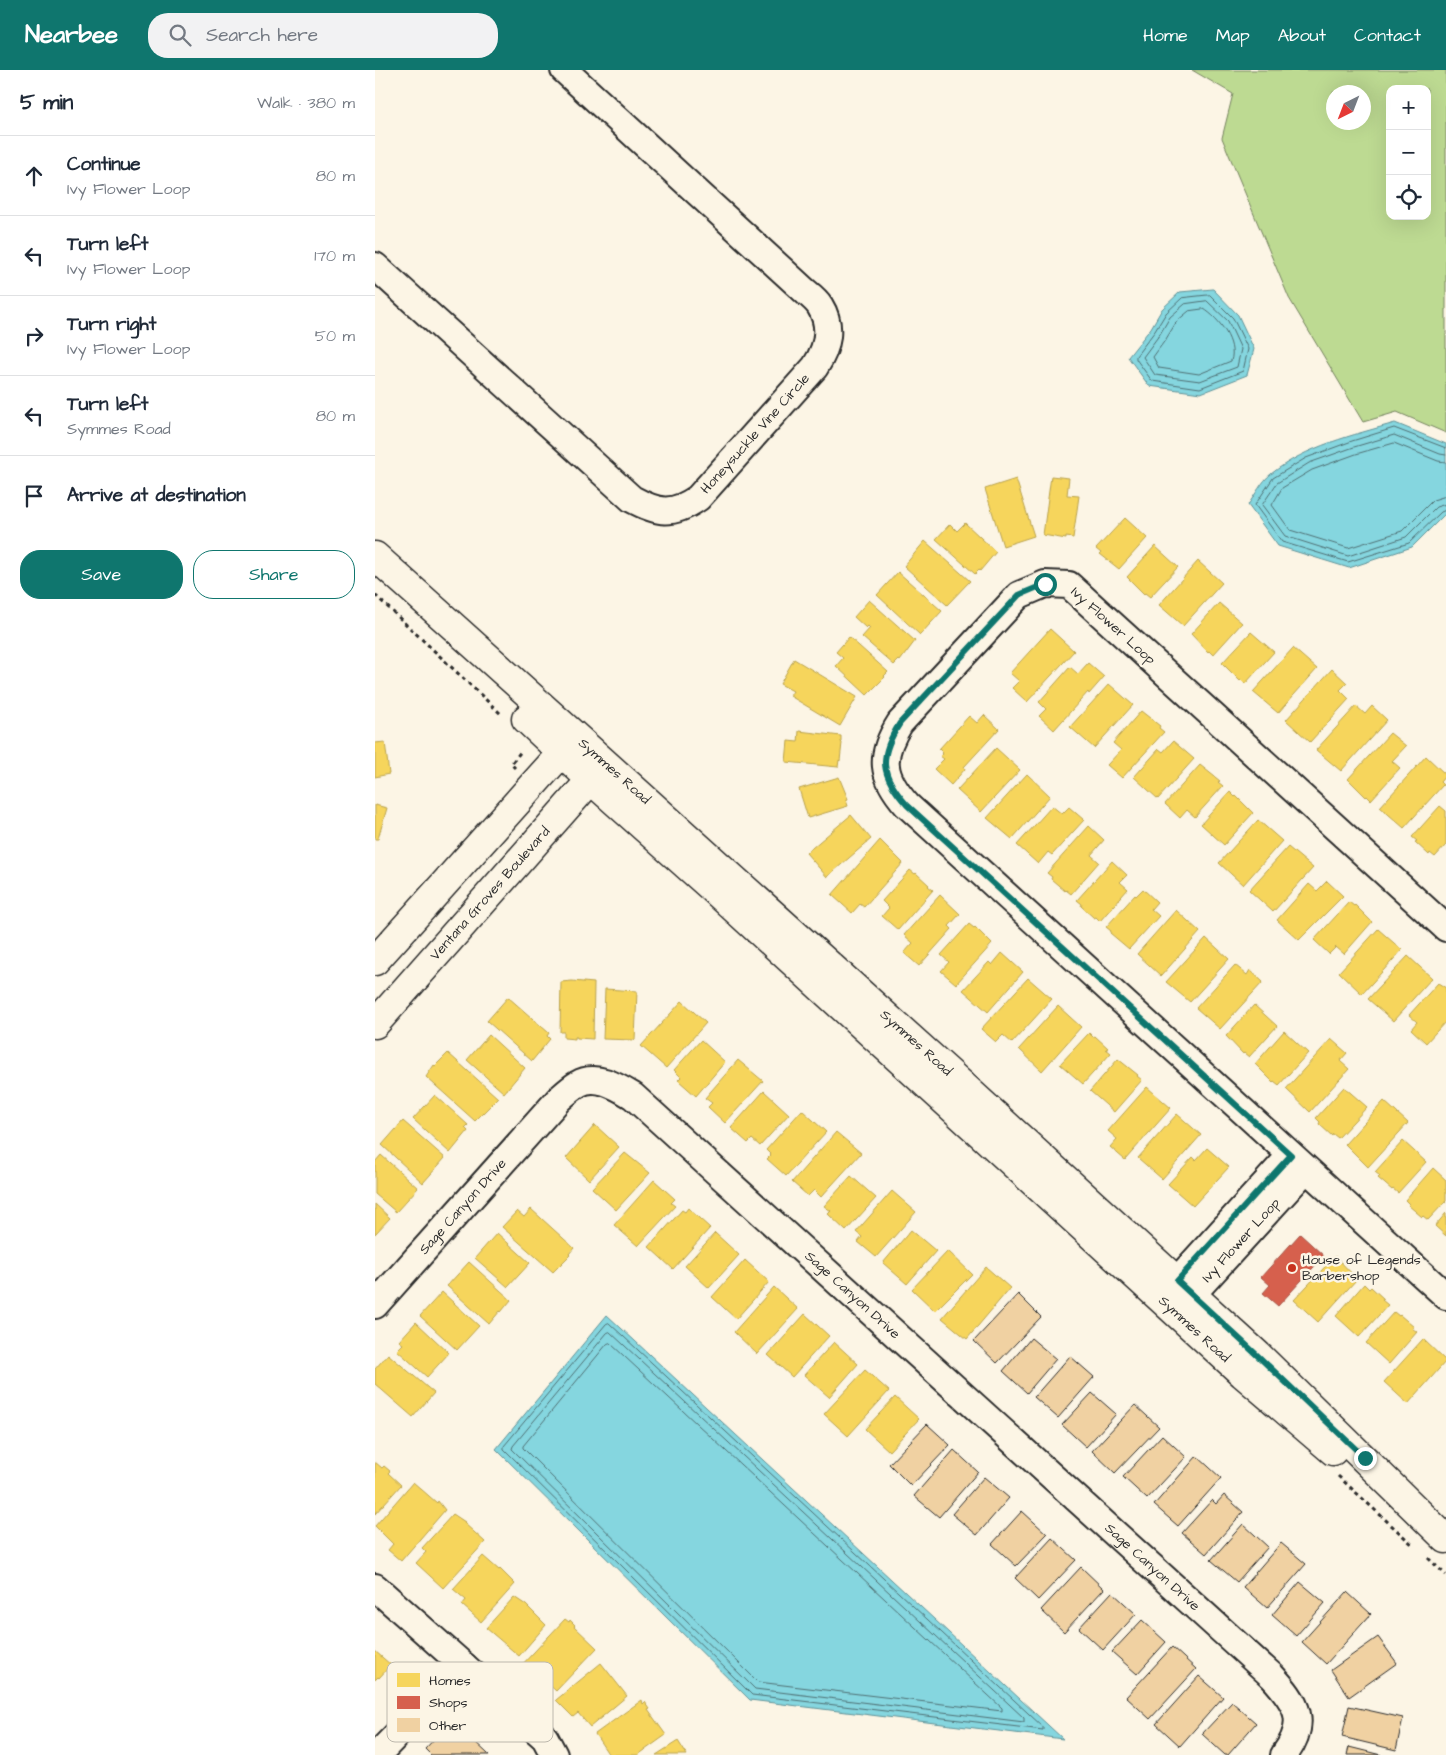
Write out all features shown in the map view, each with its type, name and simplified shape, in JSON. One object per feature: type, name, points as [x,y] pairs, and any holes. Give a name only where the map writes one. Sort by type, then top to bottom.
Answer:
[{"type":"street","name":"Honeysuckle Vine Circle","points":[[375,266],[632,499],[651,510],[671,510],[685,507],[698,498],[815,367],[823,355],[828,339],[827,323],[821,306],[564,70]]},
{"type":"street","name":"Symmes Road","points":[[375,556],[598,772],[713,889],[1176,1297],[1258,1356],[1446,1539]]},
{"type":"street","name":"Symmes Road","points":[[375,578],[569,745]]},
{"type":"street","name":"Ivy Flower Loop","points":[[1446,928],[1069,585],[1045,584],[1019,595],[900,723],[891,737],[886,752],[885,765],[888,780],[901,799],[1446,1296]]},
{"type":"street","points":[[375,961],[569,745]]},
{"type":"street","name":"Ventana Groves Boulevard","points":[[375,1024],[598,772]]},
{"type":"street","name":"Sage Canyon Drive","points":[[375,1305],[559,1098],[579,1082],[597,1080],[614,1085],[633,1096],[1272,1676],[1287,1692],[1296,1707],[1298,1724],[1293,1744],[1285,1755]]},
{"type":"street","name":"Ivy Flower Loop","points":[[1176,1297],[1298,1162]]},
{"type":"street","name":"Symmes Road","points":[[1176,1297],[1243,1374],[1446,1547]]},
{"type":"street","points":[[375,1587],[459,1662]]},
{"type":"street","points":[[377,1755],[390,1742]]},
{"type":"street","points":[[547,1742],[554,1755]]},
{"type":"path","points":[[375,595],[509,722]]},
{"type":"path","points":[[511,764],[523,749]]},
{"type":"green space","points":[[1192,70],[1446,70],[1446,433],[1397,412],[1363,422],[1289,298],[1222,138],[1233,94]]},
{"type":"water","points":[[1213,289],[1238,315],[1254,349],[1247,375],[1201,393],[1149,386],[1128,357],[1151,328],[1162,309],[1180,292]]},
{"type":"water","points":[[1395,423],[1446,444],[1446,513],[1412,547],[1349,568],[1278,546],[1248,505],[1268,477],[1285,464],[1315,449],[1347,437]]},
{"type":"water","points":[[607,1315],[1063,1739],[750,1700],[496,1449]]},
{"type":"building: Homes","points":[[1051,476],[1069,478],[1067,495],[1079,496],[1073,538],[1066,537],[1066,539],[1043,535]]},
{"type":"building: Homes","points":[[1016,479],[1034,536],[1003,546],[985,489]]},
{"type":"building: Homes","points":[[1125,518],[1147,538],[1119,569],[1096,549]]},
{"type":"building: Homes","points":[[965,523],[996,552],[980,571],[975,574],[936,539],[950,524],[957,531]]},
{"type":"building: Homes","points":[[925,541],[970,581],[947,605],[904,566]]},
{"type":"building: Homes","points":[[1155,546],[1178,567],[1150,597],[1144,594],[1127,577]]},
{"type":"building: Homes","points":[[1198,561],[1222,583],[1183,626],[1159,605]]},
{"type":"building: Homes","points":[[898,572],[942,611],[920,635],[877,595]]},
{"type":"building: Homes","points":[[869,600],[915,641],[900,661],[894,665],[862,637],[870,628],[868,626],[866,628],[854,617]]},
{"type":"building: Homes","points":[[1219,603],[1242,623],[1213,655],[1191,634]]},
{"type":"building: Homes","points":[[1050,629],[1074,651],[1027,702],[1012,688],[1019,681],[1010,673]]},
{"type":"building: Homes","points":[[1251,632],[1274,652],[1245,684],[1222,663]]},
{"type":"building: Homes","points":[[849,637],[888,672],[867,695],[836,666],[843,658],[836,652]]},
{"type":"building: Homes","points":[[1293,648],[1317,669],[1278,713],[1253,692]]},
{"type":"building: Homes","points":[[794,659],[857,697],[840,726],[790,696],[793,691],[780,684]]},
{"type":"building: Homes","points":[[1088,663],[1104,677],[1054,730],[1039,716],[1046,709],[1039,702],[1070,667],[1078,674]]},
{"type":"building: Homes","points":[[1332,669],[1347,683],[1340,690],[1349,699],[1310,742],[1286,720]]},
{"type":"building: Homes","points":[[1109,684],[1133,705],[1094,748],[1070,727]]},
{"type":"building: Homes","points":[[1356,706],[1365,714],[1372,706],[1387,720],[1341,771],[1316,750]]},
{"type":"building: Homes","points":[[1141,711],[1160,726],[1159,728],[1164,732],[1122,778],[1107,765],[1121,750],[1113,743]]},
{"type":"building: Homes","points":[[984,715],[999,729],[964,767],[965,769],[951,785],[934,769],[944,759],[940,756],[943,753],[939,749],[969,716],[977,723]]},
{"type":"building: Homes","points":[[799,731],[841,736],[842,743],[838,767],[786,762],[788,741],[798,742]]},
{"type":"building: Homes","points":[[1390,733],[1406,746],[1392,761],[1400,768],[1371,800],[1348,779]]},
{"type":"building: Homes","points":[[1173,741],[1194,759],[1158,799],[1134,777],[1159,749],[1163,752]]},
{"type":"building: Homes","points":[[385,742],[389,774],[375,777],[375,743]]},
{"type":"building: Homes","points":[[996,748],[1020,770],[981,812],[957,790]]},
{"type":"building: Homes","points":[[1426,756],[1446,775],[1440,782],[1443,785],[1404,828],[1380,807]]},
{"type":"building: Homes","points":[[1200,765],[1220,781],[1218,782],[1223,786],[1195,817],[1187,810],[1180,818],[1165,804]]},
{"type":"building: Homes","points":[[1027,774],[1050,796],[1012,839],[987,818]]},
{"type":"building: Homes","points":[[839,777],[848,799],[846,800],[848,806],[808,818],[799,789]]},
{"type":"building: Homes","points":[[1230,792],[1253,813],[1224,845],[1201,824]]},
{"type":"building: Homes","points":[[375,805],[387,808],[378,839],[375,839]]},
{"type":"building: Homes","points":[[1052,806],[1062,814],[1069,807],[1084,820],[1052,855],[1048,852],[1038,864],[1017,845]]},
{"type":"building: Homes","points":[[1440,806],[1446,811],[1446,845],[1435,857],[1430,853],[1429,855],[1412,837]]},
{"type":"building: Homes","points":[[851,815],[871,839],[827,877],[806,853]]},
{"type":"building: Homes","points":[[1258,820],[1282,841],[1243,885],[1219,863]]},
{"type":"building: Homes","points":[[1089,826],[1104,840],[1091,855],[1099,862],[1071,894],[1051,879],[1052,877],[1047,873]]},
{"type":"building: Homes","points":[[880,840],[903,863],[864,907],[860,904],[852,913],[832,895]]},
{"type":"building: Homes","points":[[1288,847],[1313,868],[1273,912],[1249,890]]},
{"type":"building: Homes","points":[[1112,861],[1127,875],[1120,882],[1128,889],[1100,921],[1096,917],[1094,918],[1077,900]]},
{"type":"building: Homes","points":[[910,870],[916,873],[933,890],[898,930],[882,916],[889,908],[882,901]]},
{"type":"building: Homes","points":[[1327,881],[1343,896],[1299,940],[1277,920],[1309,884],[1317,891]]},
{"type":"building: Homes","points":[[1143,889],[1157,902],[1151,909],[1159,916],[1129,949],[1110,933],[1111,931],[1106,927],[1135,895]]},
{"type":"building: Homes","points":[[940,895],[960,914],[949,926],[952,929],[919,966],[904,953],[913,943],[904,935]]},
{"type":"building: Homes","points":[[1349,902],[1355,905],[1372,922],[1344,954],[1336,947],[1329,954],[1314,940]]},
{"type":"building: Homes","points":[[1176,910],[1200,932],[1161,976],[1137,954]]},
{"type":"building: Homes","points":[[969,924],[975,927],[992,944],[956,984],[941,971],[949,962],[941,955]]},
{"type":"building: Homes","points":[[1378,929],[1402,950],[1362,994],[1339,972]]},
{"type":"building: Homes","points":[[1206,938],[1229,959],[1190,1002],[1166,982]]},
{"type":"building: Homes","points":[[1002,953],[1023,972],[988,1012],[963,990],[989,962],[992,965]]},
{"type":"building: Homes","points":[[1408,956],[1432,978],[1393,1021],[1368,999]]},
{"type":"building: Homes","points":[[1235,965],[1247,975],[1250,970],[1263,982],[1220,1029],[1196,1008]]},
{"type":"building: Homes","points":[[1028,978],[1052,999],[1012,1043],[1003,1035],[996,1042],[981,1029]]},
{"type":"building: Homes","points":[[561,982],[594,983],[593,1039],[564,1038],[564,1032],[560,1032]]},
{"type":"building: Homes","points":[[1438,983],[1446,988],[1446,1021],[1426,1043],[1411,1029],[1417,1022],[1409,1015]]},
{"type":"building: Homes","points":[[605,989],[637,991],[635,1040],[603,1039]]},
{"type":"building: Homes","points":[[508,997],[549,1033],[547,1036],[550,1039],[532,1061],[487,1021]]},
{"type":"building: Homes","points":[[682,1001],[706,1023],[666,1068],[641,1046]]},
{"type":"building: Homes","points":[[1254,1005],[1277,1026],[1249,1057],[1243,1054],[1226,1036]]},
{"type":"building: Homes","points":[[1058,1006],[1081,1027],[1042,1071],[1019,1049]]},
{"type":"building: Homes","points":[[1284,1031],[1308,1053],[1279,1085],[1273,1082],[1255,1064]]},
{"type":"building: Homes","points":[[1089,1033],[1093,1037],[1095,1036],[1111,1053],[1083,1084],[1060,1064]]},
{"type":"building: Homes","points":[[489,1035],[525,1068],[504,1093],[467,1060]]},
{"type":"building: Homes","points":[[1331,1039],[1347,1053],[1340,1061],[1349,1069],[1310,1112],[1286,1089]]},
{"type":"building: Homes","points":[[701,1040],[725,1062],[696,1096],[678,1080],[681,1077],[674,1070]]},
{"type":"building: Homes","points":[[448,1053],[498,1098],[475,1121],[426,1077],[434,1065]]},
{"type":"building: Homes","points":[[1118,1059],[1142,1080],[1114,1112],[1090,1091]]},
{"type":"building: Homes","points":[[738,1060],[763,1081],[725,1123],[708,1107],[712,1103],[705,1098]]},
{"type":"building: Homes","points":[[1147,1087],[1171,1108],[1125,1160],[1110,1147],[1117,1139],[1108,1131]]},
{"type":"building: Homes","points":[[1344,1087],[1367,1107],[1338,1138],[1333,1134],[1332,1136],[1319,1124],[1320,1122],[1316,1118]]},
{"type":"building: Homes","points":[[764,1091],[789,1114],[760,1146],[752,1139],[748,1143],[731,1128]]},
{"type":"building: Homes","points":[[435,1095],[468,1125],[465,1128],[468,1131],[450,1153],[413,1119]]},
{"type":"building: Homes","points":[[1384,1101],[1408,1123],[1368,1167],[1345,1144]]},
{"type":"building: Homes","points":[[802,1110],[826,1132],[786,1176],[767,1159],[771,1155],[766,1150]]},
{"type":"building: Homes","points":[[1177,1114],[1201,1135],[1162,1179],[1138,1158]]},
{"type":"building: Homes","points":[[403,1121],[445,1158],[423,1183],[382,1145]]},
{"type":"building: Homes","points":[[595,1125],[619,1147],[589,1180],[566,1158]]},
{"type":"building: Homes","points":[[836,1132],[861,1153],[821,1197],[814,1190],[808,1196],[792,1182]]},
{"type":"building: Homes","points":[[1403,1141],[1426,1162],[1398,1193],[1378,1178],[1380,1176],[1375,1172]]},
{"type":"building: Homes","points":[[1207,1148],[1229,1167],[1193,1206],[1168,1184],[1193,1157],[1196,1160]]},
{"type":"building: Homes","points":[[625,1153],[650,1173],[616,1210],[592,1188]]},
{"type":"building: Homes","points":[[381,1155],[418,1188],[396,1212],[375,1194],[375,1162]]},
{"type":"building: Homes","points":[[1433,1168],[1446,1180],[1446,1201],[1428,1220],[1408,1205],[1405,1200]]},
{"type":"building: Homes","points":[[851,1176],[876,1198],[846,1231],[828,1214],[831,1211],[824,1206]]},
{"type":"building: Homes","points":[[654,1180],[675,1199],[671,1203],[675,1206],[638,1246],[614,1225]]},
{"type":"building: Homes","points":[[892,1191],[916,1212],[876,1257],[858,1242],[862,1237],[856,1232]]},
{"type":"building: Homes","points":[[375,1204],[390,1218],[375,1234]]},
{"type":"building: Homes","points":[[688,1208],[710,1228],[673,1269],[649,1247],[682,1210],[685,1212]]},
{"type":"building: Homes","points":[[531,1209],[574,1248],[570,1255],[553,1272],[502,1227],[517,1211],[524,1217]]},
{"type":"building: Homes","points":[[1446,1213],[1446,1236],[1435,1226]]},
{"type":"building: Homes","points":[[911,1230],[936,1251],[907,1284],[883,1263]]},
{"type":"building: Homes","points":[[497,1233],[530,1263],[508,1287],[475,1258]]},
{"type":"building: Homes","points":[[715,1233],[739,1255],[709,1288],[685,1266]]},
{"type":"building: Homes","points":[[948,1251],[972,1274],[935,1311],[912,1289]]},
{"type":"building: Homes","points":[[1335,1256],[1357,1279],[1318,1322],[1294,1300]]},
{"type":"building: Homes","points":[[745,1260],[769,1282],[736,1319],[712,1297]]},
{"type":"building: Homes","points":[[469,1262],[511,1300],[489,1324],[447,1286]]},
{"type":"building: Homes","points":[[986,1267],[1010,1288],[967,1339],[942,1318]]},
{"type":"building: Homes","points":[[1364,1284],[1369,1289],[1371,1287],[1388,1305],[1359,1337],[1336,1316]]},
{"type":"building: Homes","points":[[774,1287],[798,1309],[757,1354],[734,1332]]},
{"type":"building: Homes","points":[[442,1292],[479,1326],[457,1350],[420,1316]]},
{"type":"building: Homes","points":[[1394,1312],[1414,1327],[1412,1328],[1417,1332],[1389,1364],[1366,1343]]},
{"type":"building: Homes","points":[[805,1314],[829,1336],[792,1377],[768,1355]]},
{"type":"building: Homes","points":[[416,1322],[449,1353],[427,1377],[397,1350],[403,1344],[399,1341]]},
{"type":"building: Homes","points":[[1423,1339],[1446,1361],[1408,1404],[1384,1382]]},
{"type":"building: Homes","points":[[834,1342],[858,1364],[829,1397],[804,1375]]},
{"type":"building: Homes","points":[[388,1354],[434,1393],[413,1417],[375,1384],[375,1369]]},
{"type":"building: Homes","points":[[865,1370],[889,1391],[848,1436],[824,1414]]},
{"type":"building: Homes","points":[[895,1397],[919,1419],[889,1451],[865,1429]]},
{"type":"building: Homes","points":[[375,1462],[382,1468],[384,1466],[390,1471],[388,1473],[401,1485],[375,1514]]},
{"type":"building: Homes","points":[[413,1482],[437,1503],[438,1501],[445,1510],[401,1561],[388,1550],[393,1544],[375,1526]]},
{"type":"building: Homes","points":[[453,1514],[465,1522],[485,1542],[443,1588],[416,1563],[426,1552],[422,1548]]},
{"type":"building: Homes","points":[[483,1556],[515,1584],[481,1622],[462,1605],[466,1600],[453,1589]]},
{"type":"building: Homes","points":[[514,1597],[526,1605],[546,1625],[519,1656],[486,1628]]},
{"type":"building: Homes","points":[[565,1619],[569,1622],[570,1620],[597,1648],[556,1691],[553,1688],[553,1662],[525,1662]]},
{"type":"building: Homes","points":[[375,1651],[388,1662],[387,1669],[375,1680]]},
{"type":"building: Homes","points":[[601,1663],[627,1696],[590,1727],[578,1713],[573,1717],[556,1700]]},
{"type":"building: Homes","points":[[642,1700],[643,1704],[645,1702],[650,1709],[648,1710],[666,1735],[638,1755],[609,1755],[595,1734]]},
{"type":"building: Homes","points":[[678,1741],[687,1755],[656,1755]]},
{"type":"building: Shops","points":[[1300,1234],[1324,1256],[1278,1306],[1263,1293],[1270,1285],[1261,1277]]},
{"type":"building: Other","points":[[1018,1294],[1041,1317],[997,1363],[974,1341]]},
{"type":"building: Other","points":[[1031,1338],[1056,1359],[1027,1393],[1003,1371]]},
{"type":"building: Other","points":[[1070,1356],[1094,1377],[1058,1418],[1034,1397]]},
{"type":"building: Other","points":[[1092,1393],[1116,1414],[1086,1447],[1062,1425]]},
{"type":"building: Other","points":[[1135,1405],[1159,1427],[1115,1473],[1092,1451]]},
{"type":"building: Other","points":[[927,1424],[950,1445],[911,1486],[889,1464]]},
{"type":"building: Other","points":[[1162,1435],[1186,1457],[1147,1499],[1123,1477]]},
{"type":"building: Other","points":[[954,1450],[978,1472],[939,1517],[914,1496]]},
{"type":"building: Other","points":[[1197,1456],[1221,1478],[1178,1526],[1154,1505]]},
{"type":"building: Other","points":[[984,1477],[1009,1498],[977,1535],[952,1514]]},
{"type":"building: Other","points":[[1224,1495],[1243,1512],[1206,1554],[1182,1533],[1212,1500],[1216,1504]]},
{"type":"building: Other","points":[[1022,1511],[1047,1534],[1016,1566],[992,1544]]},
{"type":"building: Other","points":[[1243,1524],[1268,1547],[1237,1582],[1211,1560]]},
{"type":"building: Other","points":[[1052,1538],[1076,1560],[1038,1600],[1015,1578]]},
{"type":"building: Other","points":[[1281,1543],[1306,1564],[1267,1608],[1243,1587]]},
{"type":"building: Other","points":[[1081,1567],[1104,1589],[1064,1632],[1041,1610]]},
{"type":"building: Other","points":[[1300,1582],[1325,1603],[1296,1636],[1272,1615]]},
{"type":"building: Other","points":[[1112,1592],[1136,1614],[1103,1650],[1079,1628]]},
{"type":"building: Other","points":[[1347,1592],[1371,1614],[1326,1664],[1302,1642]]},
{"type":"building: Other","points":[[1142,1620],[1166,1642],[1137,1674],[1112,1652]]},
{"type":"building: Other","points":[[1378,1637],[1397,1663],[1349,1697],[1331,1670]]},
{"type":"building: Other","points":[[1172,1647],[1196,1669],[1150,1719],[1126,1697]]},
{"type":"building: Other","points":[[1199,1676],[1223,1697],[1180,1746],[1156,1724]]},
{"type":"building: Other","points":[[1232,1702],[1256,1723],[1228,1755],[1225,1755],[1202,1734]]},
{"type":"building: Other","points":[[1349,1706],[1403,1718],[1396,1750],[1342,1737]]},
{"type":"building: Other","points":[[432,1742],[475,1742],[489,1755],[431,1755],[425,1749]]},
{"type":"building: Other","points":[[1349,1747],[1381,1755],[1347,1755]]},
{"type":"place","name":"House of Legends Barbershop","points":[[1292,1268]]},
{"type":"route","points":[[1045,584],[1019,595],[900,723],[891,737],[886,752],[885,765],[888,780],[907,805],[1291,1155],[1177,1281],[1365,1458]]}]
